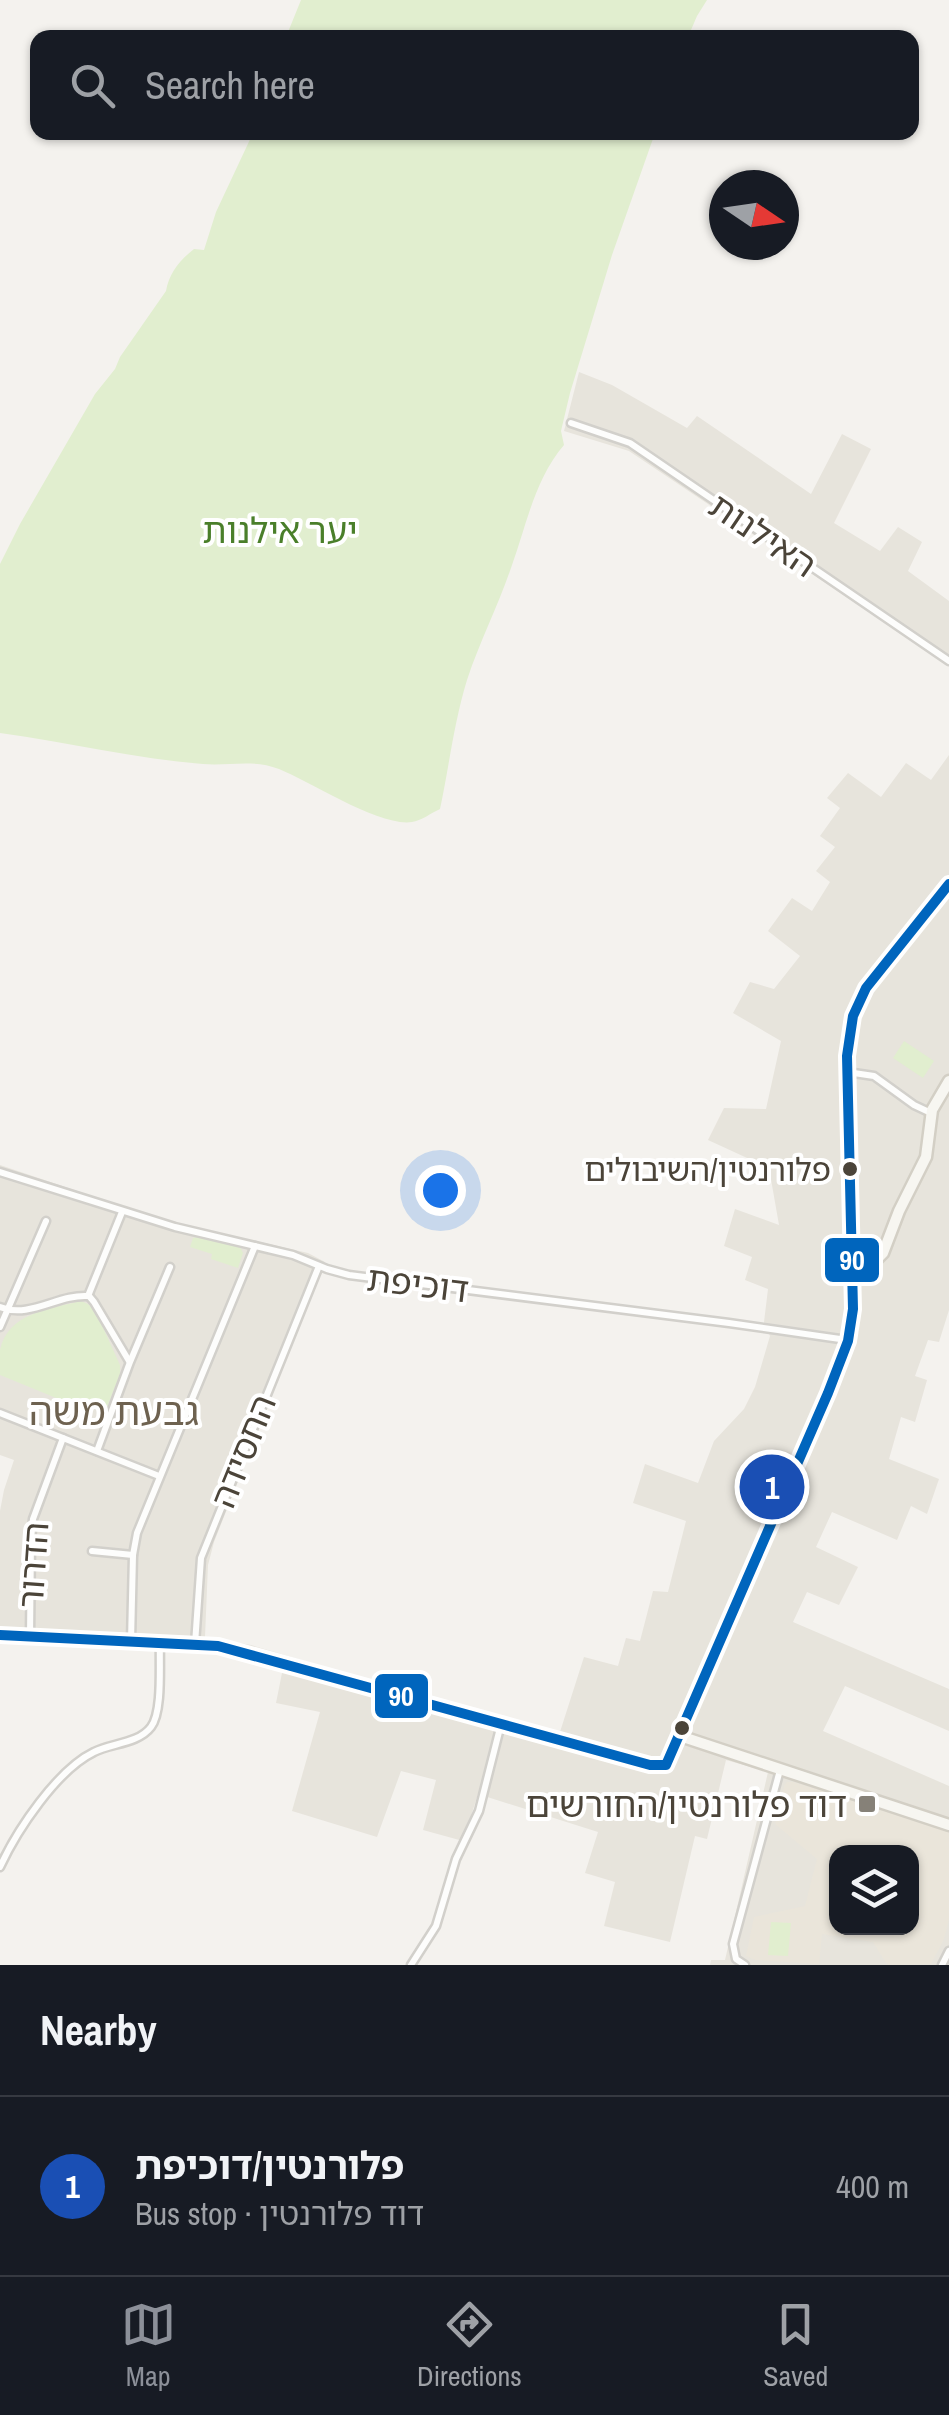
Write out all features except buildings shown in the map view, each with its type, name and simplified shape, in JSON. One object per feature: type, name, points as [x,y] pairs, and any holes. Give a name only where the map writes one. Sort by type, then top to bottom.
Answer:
[{"type":"street","name":"האילנות","points":[[571,423],[630,443],[949,662]]},
{"type":"street","points":[[0,1635],[195,1644],[237,1650],[656,1766],[666,1764],[848,1341],[852,1309],[847,1056],[853,1016],[866,988],[949,884]]},
{"type":"street","points":[[847,1072],[874,1076],[914,1106],[931,1112]]},
{"type":"street","points":[[851,1265],[874,1262],[883,1253],[926,1158],[931,1112],[949,1080]]},
{"type":"street","name":"דוכיפת","points":[[0,1172],[122,1212],[301,1257],[360,1277],[848,1341]]},
{"type":"street","points":[[88,1296],[122,1212]]},
{"type":"street","points":[[0,1327],[4,1309],[46,1220]]},
{"type":"street","points":[[131,1640],[132,1555],[137,1533],[255,1246]]},
{"type":"street","points":[[97,1451],[170,1266]]},
{"type":"street","name":"החסידה","points":[[195,1644],[202,1558],[319,1266]]},
{"type":"street","points":[[4,1309],[24,1310],[88,1296],[130,1362]]},
{"type":"street","points":[[0,1412],[159,1476]]},
{"type":"street","name":"הדרור","points":[[30,1636],[33,1519],[63,1438]]},
{"type":"street","points":[[92,1551],[132,1555]]},
{"type":"street","points":[[0,1866],[28,1821],[74,1766],[96,1750],[137,1738],[151,1727],[158,1707],[160,1642]]},
{"type":"street","points":[[411,1965],[436,1926],[456,1859],[478,1811],[501,1724]]},
{"type":"street","points":[[680,1736],[949,1825]]},
{"type":"street","points":[[745,1965],[736,1959],[733,1944],[780,1770]]},
{"type":"street","points":[[942,1965],[949,1951]]},
{"type":"shaded area","points":[[579,372],[612,385],[687,428],[697,416],[811,494],[842,434],[871,449],[834,523],[880,551],[898,527],[922,542],[908,571],[949,601],[949,666],[629,451],[564,431]]},
{"type":"shaded area","points":[[949,755],[949,1310],[939,1342],[928,1340],[915,1376],[927,1380],[915,1422],[901,1417],[889,1459],[939,1479],[927,1514],[911,1506],[897,1540],[832,1512],[816,1547],[858,1567],[839,1605],[807,1592],[793,1622],[949,1689],[949,1731],[845,1686],[823,1731],[949,1786],[949,1965],[710,1965],[711,1960],[725,1960],[768,1772],[726,1760],[707,1839],[695,1836],[670,1942],[604,1926],[615,1882],[585,1873],[598,1832],[478,1794],[463,1841],[423,1830],[436,1780],[401,1771],[377,1837],[292,1811],[320,1712],[276,1703],[283,1668],[210,1648],[0,1639],[0,1511],[14,1460],[0,1455],[0,1165],[175,1224],[308,1253],[325,1262],[214,1542],[208,1565],[205,1637],[251,1645],[559,1735],[584,1657],[618,1666],[626,1638],[640,1641],[653,1591],[668,1592],[686,1521],[633,1503],[645,1464],[698,1483],[714,1441],[744,1409],[755,1387],[770,1336],[764,1322],[768,1289],[745,1280],[752,1257],[724,1246],[735,1209],[779,1225],[769,1168],[708,1140],[724,1108],[766,1109],[781,1041],[733,1013],[750,982],[774,989],[800,956],[768,931],[792,898],[812,911],[830,882],[816,871],[835,847],[820,836],[840,808],[827,798],[848,773],[881,797],[906,763],[931,780]]},
{"type":"shaded area","points":[[793,1782],[949,1830],[949,1919],[931,1964],[890,1965],[873,1942],[822,1934],[819,1964],[746,1956],[754,1917],[805,1906],[817,1859],[775,1824],[784,1786]]},
{"type":"green space","points":[[301,0],[707,0],[691,30],[289,30]]},
{"type":"green space","name":"יער אילנות","points":[[250,140],[653,140],[570,393],[561,431],[564,445],[539,487],[467,680],[440,809],[415,821],[382,818],[269,766],[178,762],[0,733],[0,564],[95,394],[166,291],[176,267],[194,249],[204,250],[216,212]]},
{"type":"green space","points":[[904,1041],[934,1061],[923,1078],[893,1058]]},
{"type":"green space","points":[[197,1237],[240,1247],[243,1253],[238,1268],[190,1247]]},
{"type":"green space","points":[[81,1301],[95,1310],[120,1365],[107,1407],[93,1401],[88,1411],[0,1375],[0,1350],[12,1328],[43,1310]]},
{"type":"green space","points":[[771,1922],[791,1923],[788,1956],[768,1955]]},
{"type":"transit line","name":"90","points":[[0,1635],[218,1646],[650,1765],[666,1765],[848,1341],[853,1309],[847,1056],[853,1016],[866,988],[949,884]]},
{"type":"place","name":"פלורנטין/השיבולים","points":[[850,1169]]},
{"type":"place","name":"פלורנטין/דוכיפת","points":[[772,1487]]},
{"type":"place","name":"דוד פלורנטין/החורשים","points":[[867,1804]]},
{"type":"district","name":"גבעת משה","points":[[114,1411]]}]
